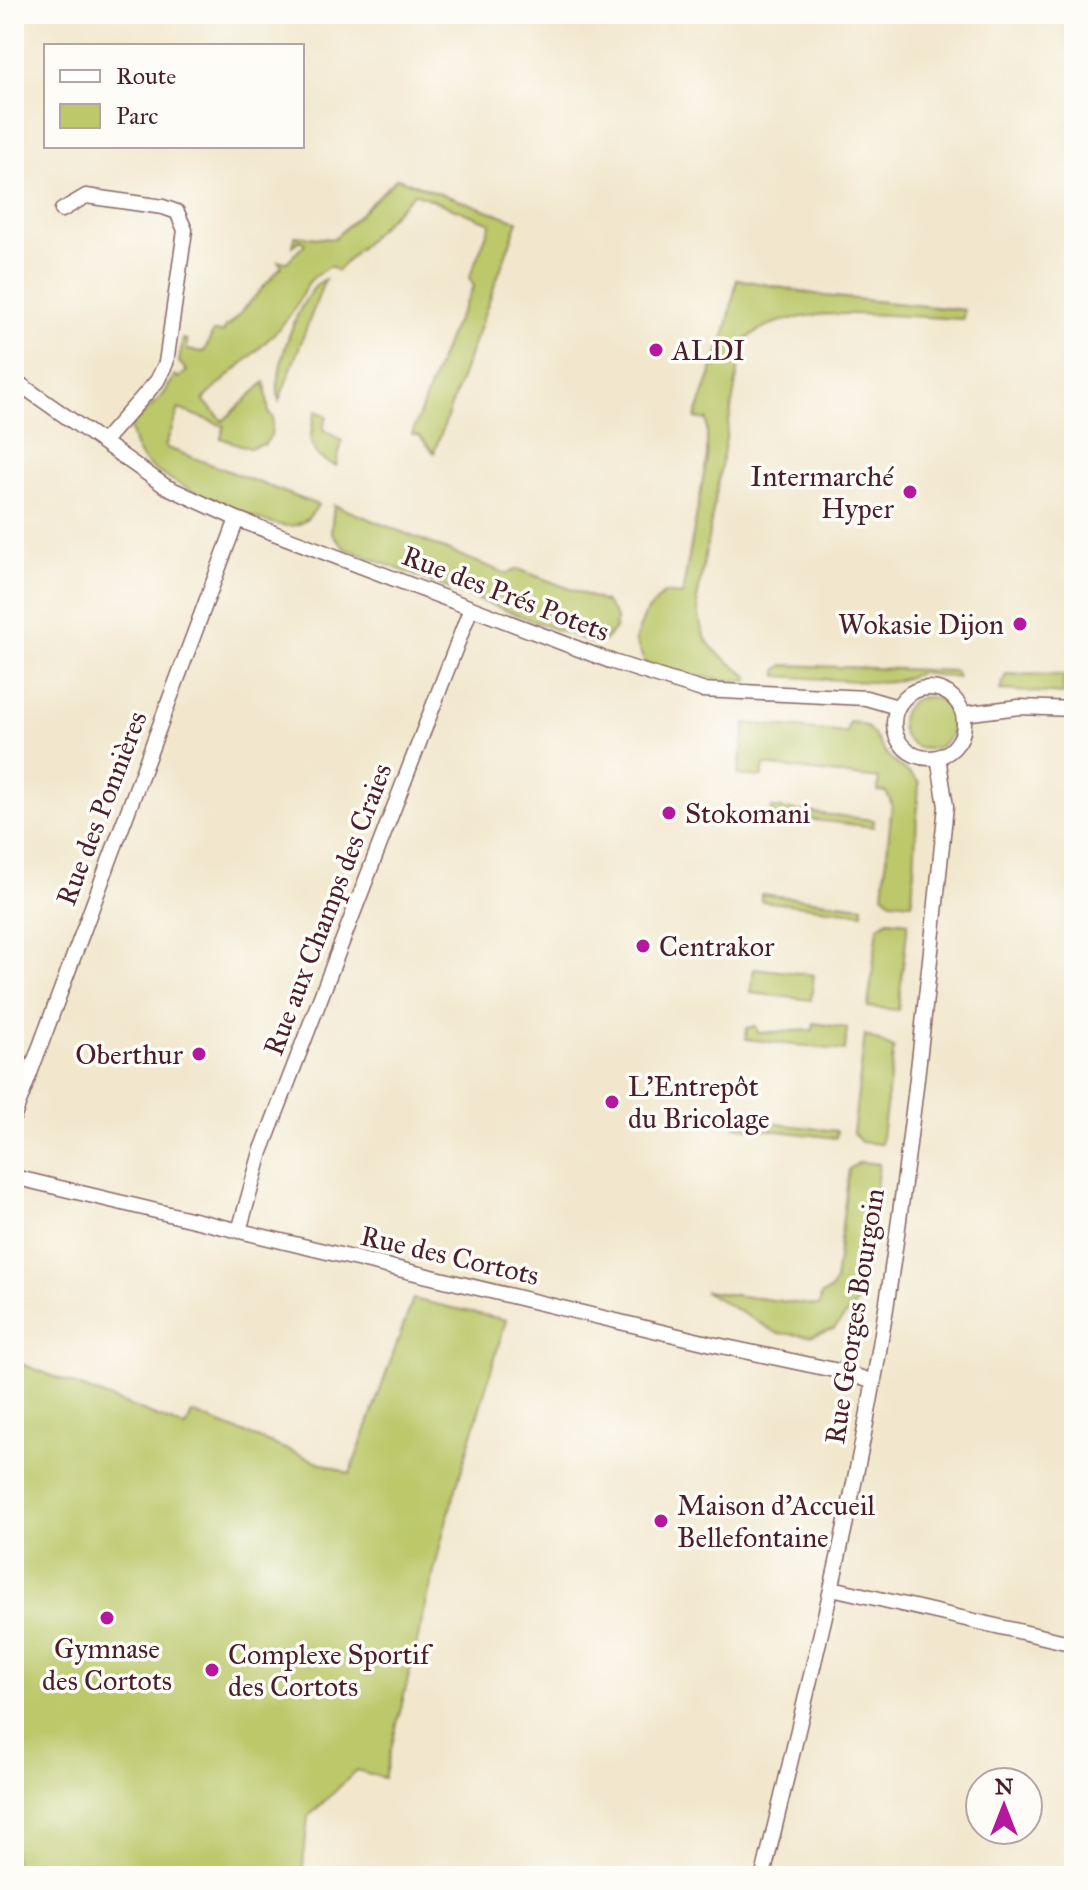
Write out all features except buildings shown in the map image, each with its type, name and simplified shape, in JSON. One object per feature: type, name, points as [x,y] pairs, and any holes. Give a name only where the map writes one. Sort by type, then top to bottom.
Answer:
[{"type":"street","points":[[62,210],[86,196],[163,207],[177,212],[185,230],[166,363],[157,381],[103,442]]},
{"type":"street","name":"Rue des Prés Potets","points":[[14,380],[165,486],[237,519],[673,683],[702,690],[866,698],[897,707]]},
{"type":"street","name":"Rue des Ponnières","points":[[14,1116],[237,519]]},
{"type":"street","name":"Rue aux Champs des Craies","points":[[239,1231],[261,1152],[471,608]]},
{"type":"street","points":[[930,688],[951,696],[963,714],[963,729],[958,743],[938,757],[918,757],[901,745],[894,727],[897,707],[908,694],[930,688]]},
{"type":"street","points":[[963,714],[1019,707],[1074,709]]},
{"type":"street","name":"Rue Georges Bourgoin","points":[[763,1876],[832,1588],[873,1382],[906,1158],[946,806],[938,757]]},
{"type":"street","name":"Rue des Cortots","points":[[14,1177],[848,1373],[873,1382]]},
{"type":"street","points":[[832,1588],[1074,1644]]},
{"type":"green space","points":[[397,178],[518,221],[434,453],[420,436],[412,434],[449,336],[474,286],[469,278],[491,223],[414,193],[337,271],[330,266],[314,277],[283,323],[203,400],[223,421],[265,382],[269,414],[273,417],[271,435],[265,444],[249,448],[221,438],[224,426],[179,409],[165,447],[318,505],[310,516],[290,526],[261,520],[195,492],[148,465],[138,452],[130,427],[164,394],[175,375],[179,378],[187,371],[179,362],[183,339],[187,340],[187,350],[204,352],[213,332],[224,332],[225,326],[229,326],[282,266],[278,261],[287,262],[305,244],[300,240],[293,246],[295,236],[334,239]]},
{"type":"green space","points":[[325,279],[279,401],[280,372],[290,334],[306,299]]},
{"type":"green space","points":[[737,279],[825,296],[964,310],[963,319],[879,314],[815,315],[786,320],[761,329],[743,343],[697,600],[706,639],[718,653],[750,678],[748,681],[696,676],[658,668],[645,663],[635,640],[645,614],[664,593],[682,595],[707,457],[707,420],[695,418],[727,327]]},
{"type":"green space","points":[[316,411],[327,416],[323,429],[342,441],[336,466],[314,451],[311,437]]},
{"type":"green space","points":[[334,505],[507,574],[518,569],[605,602],[616,617],[615,629],[604,641],[591,643],[344,548],[331,532]]},
{"type":"green space","points":[[784,665],[955,671],[958,678],[921,673],[896,681],[871,682],[777,676],[778,669]]},
{"type":"green space","points":[[1006,674],[1063,675],[1063,694],[1000,690]]},
{"type":"green space","points":[[927,697],[945,705],[953,723],[945,741],[927,749],[909,741],[901,723],[909,705]]},
{"type":"green space","points":[[849,722],[869,730],[890,758],[919,783],[912,903],[891,901],[883,894],[892,804],[886,792],[878,791],[879,779],[764,765],[762,777],[738,775],[746,723],[847,733]]},
{"type":"green space","points":[[772,808],[874,820],[873,827],[771,815]]},
{"type":"green space","points":[[761,894],[863,906],[863,913],[761,901]]},
{"type":"green space","points":[[888,920],[908,922],[898,1010],[868,1007],[878,927]]},
{"type":"green space","points":[[754,968],[814,975],[811,1000],[751,993]]},
{"type":"green space","points":[[814,1023],[847,1028],[845,1051],[746,1039],[747,1028],[756,1026],[758,1033],[813,1030]]},
{"type":"green space","points":[[865,1035],[894,1048],[881,1144],[861,1142],[853,1133]]},
{"type":"green space","points":[[735,1119],[837,1131],[836,1138],[735,1126]]},
{"type":"green space","points":[[860,1162],[879,1164],[861,1298],[834,1329],[811,1336],[777,1333],[704,1291],[819,1306],[821,1295],[830,1291],[835,1282],[849,1169]]},
{"type":"green space","name":"Complexe Sportif des Cortots","points":[[413,1299],[506,1320],[446,1522],[384,1778],[357,1770],[308,1817],[302,1876],[14,1876],[14,1361],[186,1428],[192,1413],[350,1474]]},
{"type":"place","name":"ALDI","points":[[656,350]]},
{"type":"place","name":"Intermarché Hyper","points":[[910,492]]},
{"type":"place","name":"Wokasie Dijon","points":[[1020,624]]},
{"type":"place","name":"Stokomani","points":[[669,813]]},
{"type":"place","name":"Centrakor","points":[[643,946]]},
{"type":"place","name":"Oberthur","points":[[199,1054]]},
{"type":"place","name":"L'Entrepôt du Bricolage","points":[[612,1102]]},
{"type":"place","name":"Maison d'Accueil Bellefontaine","points":[[661,1521]]},
{"type":"place","name":"Gymnase des Cortots","points":[[107,1618]]},
{"type":"place","name":"Complexe Sportif des Cortots","points":[[212,1670]]}]
